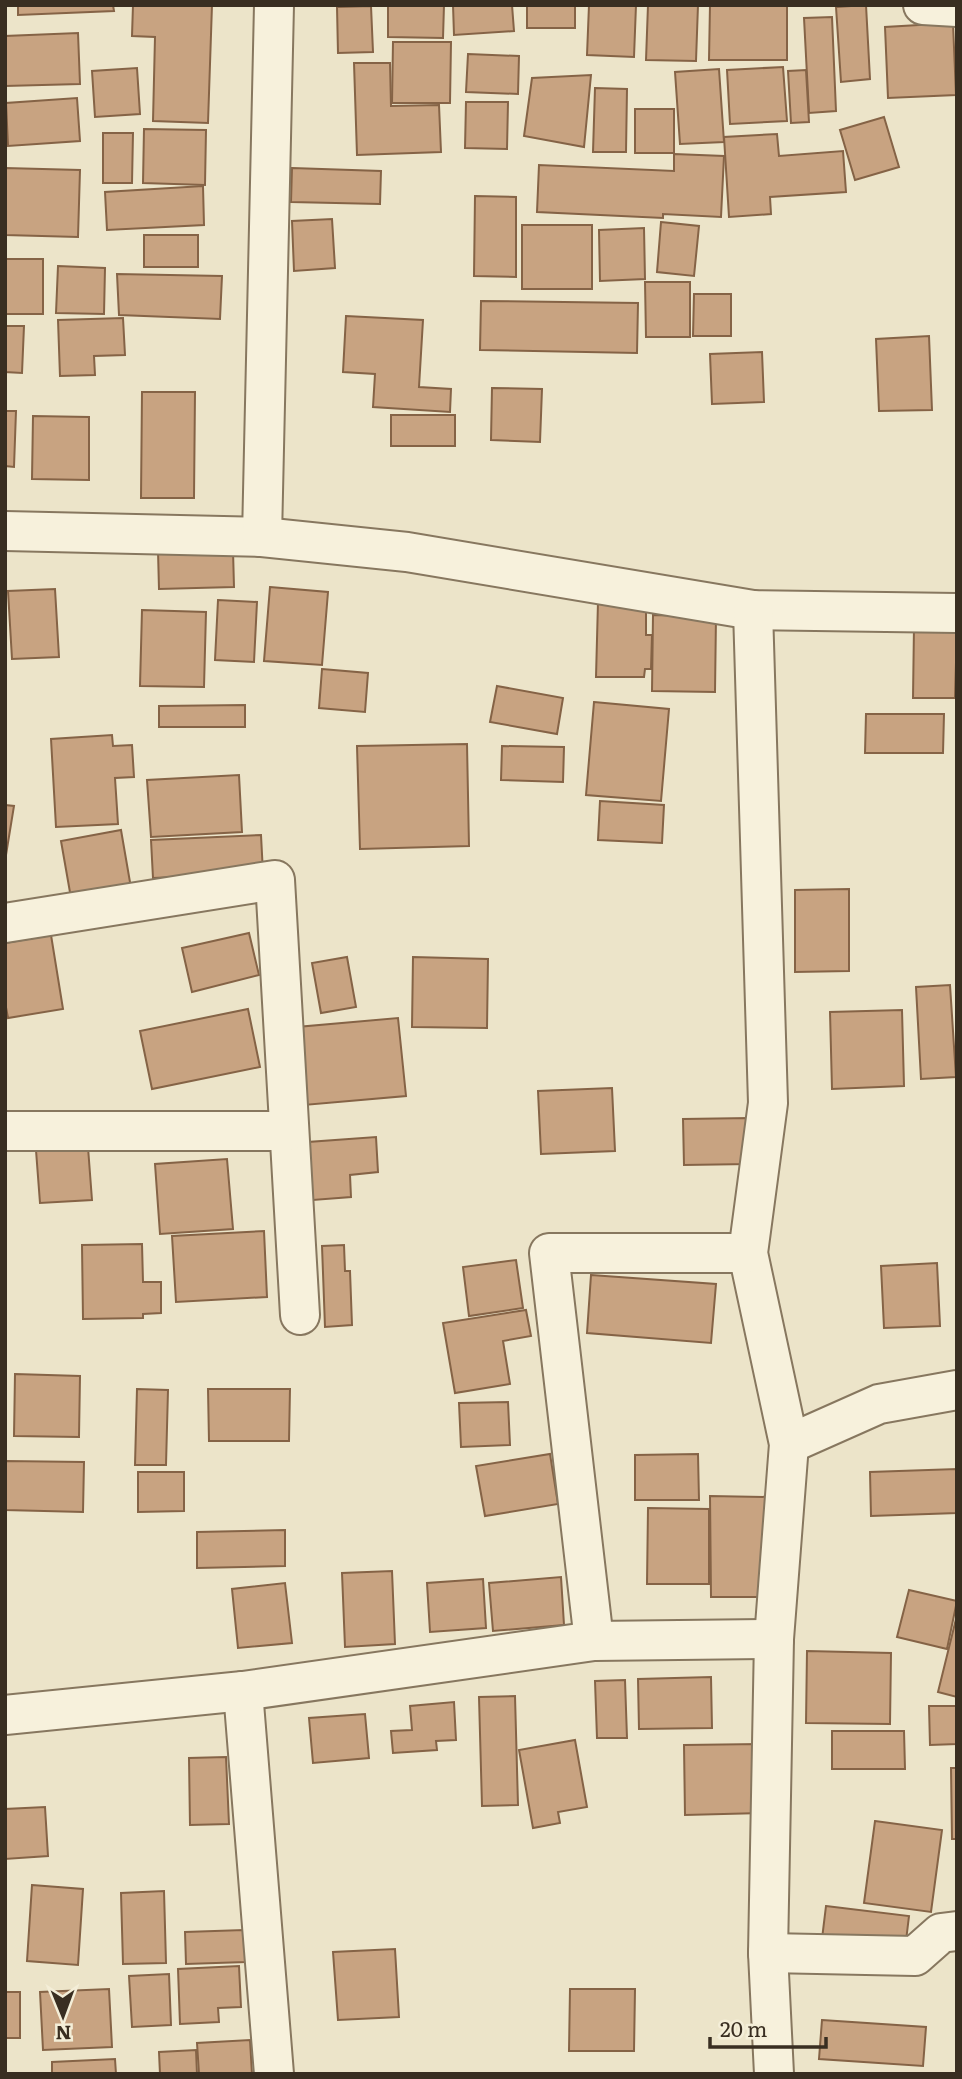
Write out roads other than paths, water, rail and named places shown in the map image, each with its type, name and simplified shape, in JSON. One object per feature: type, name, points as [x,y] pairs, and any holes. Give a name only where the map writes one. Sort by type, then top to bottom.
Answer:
[{"type":"street","points":[[262,537],[274,5]]},
{"type":"street","points":[[923,5],[957,6]]},
{"type":"street","points":[[5,531],[262,537],[407,552],[753,610],[957,613]]},
{"type":"street","points":[[753,610],[768,1103],[748,1253],[789,1444],[774,1639],[768,1953],[774,2074]]},
{"type":"street","points":[[5,923],[275,880],[300,1315]]},
{"type":"street","points":[[5,1131],[289,1131]]},
{"type":"street","points":[[594,1641],[549,1253],[748,1253]]},
{"type":"street","points":[[789,1444],[879,1404],[957,1390]]},
{"type":"street","points":[[5,1715],[243,1691],[594,1641],[774,1639]]},
{"type":"street","points":[[243,1691],[274,2074]]},
{"type":"street","points":[[768,1953],[915,1956],[941,1933],[957,1931]]}]
